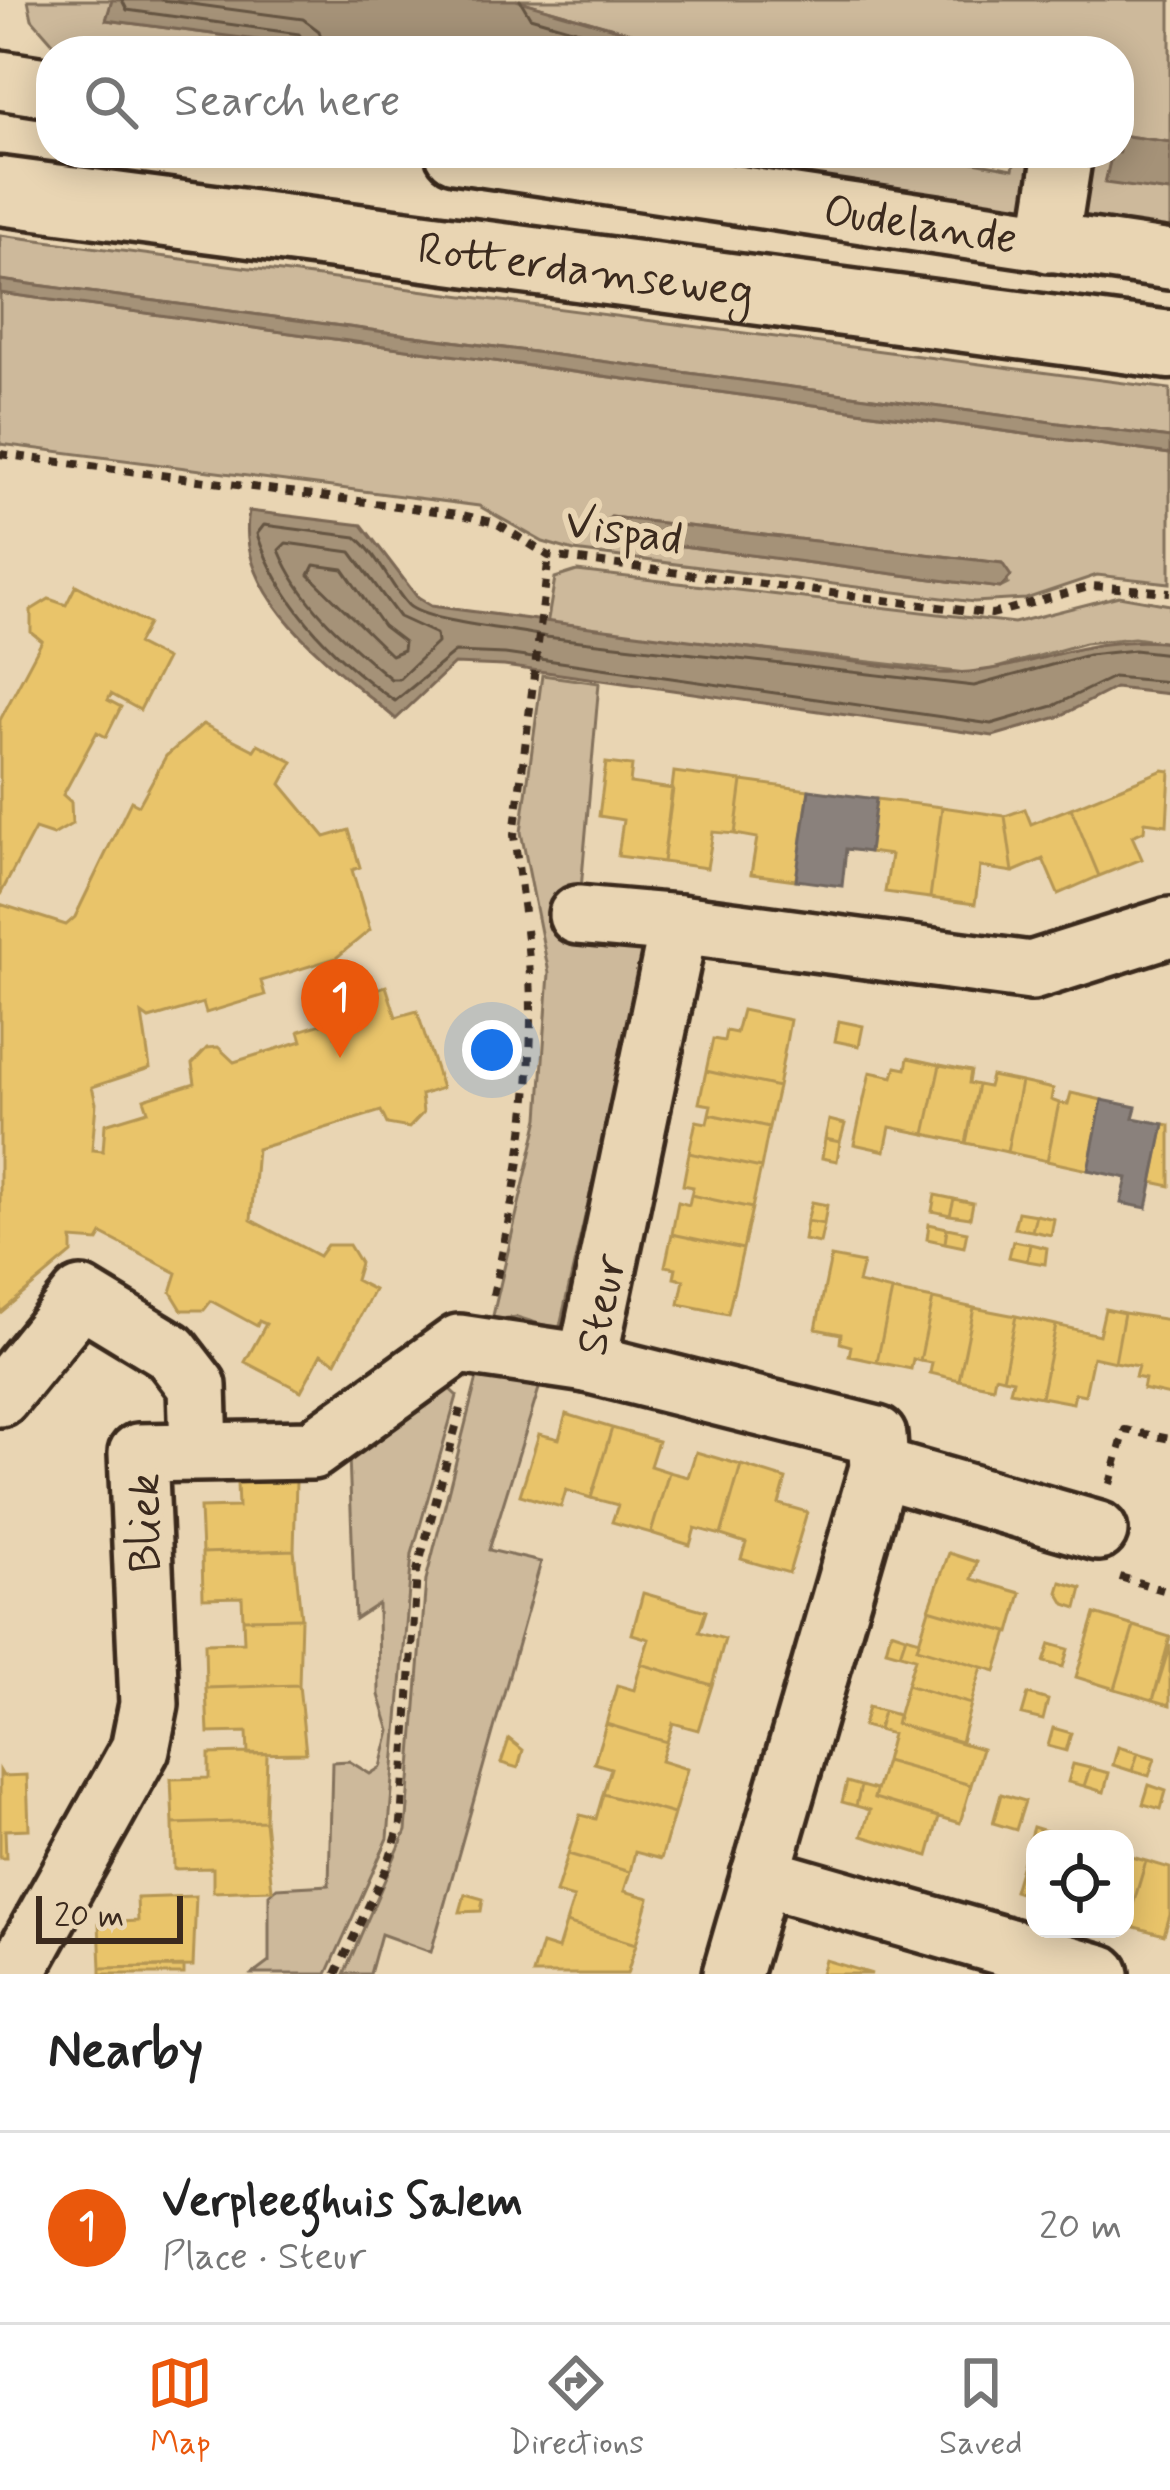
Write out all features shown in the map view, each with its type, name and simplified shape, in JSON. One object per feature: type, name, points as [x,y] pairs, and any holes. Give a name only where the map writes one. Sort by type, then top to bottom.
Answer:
[{"type":"main road","name":"Rotterdamseweg","points":[[0,191],[1170,345]]},
{"type":"street","points":[[0,80],[36,86]]},
{"type":"street","name":"Oudelande","points":[[554,168],[1170,260]]},
{"type":"street","points":[[1049,243],[1061,168]]},
{"type":"street","points":[[551,914],[679,924],[1031,971],[1170,927]]},
{"type":"street","name":"Steur","points":[[679,924],[587,1363],[877,1436],[880,1468]]},
{"type":"street","points":[[0,1396],[80,1297],[170,1352],[196,1386],[199,1450]]},
{"type":"street","name":"Bliek","points":[[11,1968],[140,1749],[149,1704],[138,1453],[312,1450],[459,1344],[587,1363]]},
{"type":"street","points":[[732,1974],[880,1468],[1098,1531]]},
{"type":"street","points":[[760,1876],[1100,1974]]},
{"type":"path","name":"Vispad","points":[[0,454],[458,514],[496,523],[549,556],[992,614],[1092,586],[1170,592]]},
{"type":"path","points":[[336,1974],[386,1869],[401,1823],[417,1571],[482,1346],[531,1092],[532,976],[551,914],[514,835],[549,556]]},
{"type":"path","points":[[1098,1531],[1125,1430],[1170,1439]]},
{"type":"shaded area","points":[[28,0],[112,0],[107,20],[227,36],[47,36],[32,19]]},
{"type":"shaded area","points":[[516,0],[1170,0],[1170,142],[1134,137],[1134,36],[641,36]]},
{"type":"shaded area","points":[[679,168],[1109,168],[1106,182],[1170,192],[1170,242]]},
{"type":"shaded area","points":[[0,235],[1170,389],[1170,438],[0,280]]},
{"type":"shaded area","points":[[0,293],[1170,454],[1170,583],[1097,575],[1026,599],[974,602],[574,551],[543,542],[479,506],[0,444]],"holes":[[[611,517],[1002,563],[1008,584],[1000,588],[608,536],[601,530]]]},
{"type":"shaded area","points":[[577,571],[1014,623],[1119,596],[1170,605],[1170,643],[1134,638],[1085,643],[975,674],[547,625],[555,578]]},
{"type":"shaded area","points":[[542,675],[599,683],[581,889],[649,937],[559,1330],[517,1317],[492,1320],[539,1118],[549,973],[521,832]]},
{"type":"shaded area","points":[[480,1366],[542,1379],[489,1550],[541,1562],[431,1952],[381,1934],[370,1974],[344,1974],[406,1831],[426,1580]]},
{"type":"shaded area","points":[[442,1382],[457,1396],[412,1554],[388,1838],[327,1974],[253,1974],[269,1962],[269,1895],[277,1888],[329,1885],[332,1762],[349,1761],[370,1774],[381,1767],[390,1731],[379,1695],[378,1604],[355,1619],[349,1455]]},
{"type":"water","points":[[112,0],[516,0],[641,36],[227,36],[106,20]]},
{"type":"water","points":[[1134,137],[1170,142],[1170,192],[1105,183],[1108,168],[1134,168]]},
{"type":"water","points":[[0,280],[1170,438],[1170,454],[0,293]]},
{"type":"water","points":[[249,511],[362,525],[418,598],[431,606],[939,673],[998,668],[1110,643],[1170,643],[1170,694],[1115,688],[1058,717],[993,736],[504,666],[454,664],[396,719],[319,654],[273,602],[248,543]]},
{"type":"water","points":[[611,517],[1002,563],[1011,576],[1000,588],[607,536],[601,524]]},
{"type":"building: Homes","points":[[76,585],[148,624],[137,644],[166,659],[140,710],[111,694],[108,700],[121,707],[106,737],[97,732],[63,795],[71,802],[72,824],[53,835],[35,829],[0,895],[0,720],[42,641],[31,632],[31,610],[49,599],[66,605]]},
{"type":"building: Homes","points":[[203,724],[254,750],[258,744],[293,762],[281,784],[325,837],[349,830],[360,867],[352,870],[370,930],[336,958],[261,981],[265,995],[206,1013],[203,1003],[149,1019],[142,1014],[150,1068],[92,1087],[96,1103],[92,1150],[103,1151],[105,1124],[148,1111],[144,1099],[195,1083],[192,1064],[207,1048],[218,1047],[234,1062],[302,1041],[299,1031],[331,1021],[335,1036],[342,1034],[332,1002],[386,986],[396,1017],[417,1011],[442,1088],[421,1095],[423,1113],[409,1128],[387,1124],[381,1111],[257,1149],[251,1220],[319,1256],[327,1245],[349,1245],[360,1263],[355,1280],[374,1290],[336,1362],[321,1354],[301,1391],[245,1362],[266,1324],[259,1321],[257,1326],[211,1301],[204,1310],[182,1310],[171,1292],[177,1273],[102,1234],[98,1241],[72,1239],[72,1253],[0,1313],[0,904],[66,925],[75,917],[131,801],[139,805],[166,756]]},
{"type":"building: Homes","points":[[606,763],[632,766],[630,783],[673,789],[663,862],[618,856],[623,820],[599,816]]},
{"type":"building: Homes","points":[[1170,771],[1167,825],[1145,822],[1144,831],[1132,836],[1142,859],[1099,876],[1071,808]]},
{"type":"building: Homes","points":[[674,772],[742,781],[735,834],[713,832],[707,868],[663,862]]},
{"type":"building: Homes","points":[[742,781],[809,790],[796,880],[751,874],[757,838],[735,834]]},
{"type":"building: Homes","points":[[876,799],[942,807],[930,898],[885,892],[891,855],[869,852]]},
{"type":"building: Homes","points":[[942,807],[1005,816],[1013,872],[980,867],[975,904],[930,898]]},
{"type":"building: Homes","points":[[1071,808],[1099,876],[1058,894],[1043,859],[1013,872],[1005,816],[1025,809],[1031,824]]},
{"type":"building: Homes","points":[[742,1010],[790,1020],[778,1087],[706,1071],[713,1039],[724,1041],[726,1031],[736,1033]]},
{"type":"building: Homes","points":[[839,1021],[863,1026],[859,1046],[835,1041]]},
{"type":"building: Homes","points":[[908,1058],[940,1065],[925,1134],[890,1127],[885,1151],[854,1144],[870,1072],[893,1077],[896,1067],[906,1069]]},
{"type":"building: Homes","points":[[940,1065],[971,1071],[969,1083],[978,1085],[966,1143],[925,1134]]},
{"type":"building: Homes","points":[[706,1071],[778,1087],[769,1127],[709,1114],[711,1105],[699,1103]]},
{"type":"building: Homes","points":[[991,1076],[1021,1082],[1007,1152],[966,1143],[978,1085],[988,1087]]},
{"type":"building: Homes","points":[[1021,1082],[1053,1089],[1051,1100],[1059,1103],[1047,1161],[1007,1152]]},
{"type":"building: Homes","points":[[1071,1093],[1102,1100],[1088,1170],[1047,1161],[1059,1103],[1068,1104]]},
{"type":"building: Homes","points":[[709,1114],[769,1127],[761,1168],[689,1153],[696,1121],[707,1123]]},
{"type":"building: Homes","points":[[829,1120],[845,1124],[840,1142],[825,1139]]},
{"type":"building: Homes","points":[[1164,1124],[1170,1125],[1170,1186],[1152,1182]]},
{"type":"building: Homes","points":[[825,1139],[840,1142],[837,1161],[822,1158]]},
{"type":"building: Homes","points":[[689,1153],[761,1168],[752,1208],[691,1195],[693,1187],[683,1185]]},
{"type":"building: Homes","points":[[691,1195],[752,1208],[743,1249],[672,1234],[678,1202],[689,1205]]},
{"type":"building: Homes","points":[[935,1195],[954,1199],[950,1215],[932,1211]]},
{"type":"building: Homes","points":[[954,1199],[973,1203],[970,1218],[950,1215]]},
{"type":"building: Homes","points":[[812,1202],[827,1205],[824,1224],[807,1221]]},
{"type":"building: Homes","points":[[1018,1212],[1036,1215],[1032,1231],[1014,1228]]},
{"type":"building: Homes","points":[[1036,1215],[1054,1219],[1051,1235],[1032,1231]]},
{"type":"building: Homes","points":[[807,1221],[824,1224],[820,1243],[804,1240]]},
{"type":"building: Homes","points":[[929,1224],[947,1228],[945,1243],[927,1239]]},
{"type":"building: Homes","points":[[947,1228],[967,1232],[964,1247],[945,1243]]},
{"type":"building: Homes","points":[[672,1234],[743,1249],[728,1314],[679,1304],[684,1280],[674,1278],[676,1268],[665,1266]]},
{"type":"building: Homes","points":[[1013,1241],[1030,1244],[1027,1261],[1009,1257]]},
{"type":"building: Homes","points":[[1030,1244],[1047,1248],[1045,1264],[1027,1261]]},
{"type":"building: Homes","points":[[831,1257],[863,1263],[858,1283],[892,1291],[877,1362],[849,1356],[851,1346],[840,1343],[841,1334],[816,1329]]},
{"type":"building: Homes","points":[[892,1291],[933,1299],[920,1361],[913,1359],[911,1369],[877,1362]]},
{"type":"building: Homes","points":[[933,1299],[974,1308],[959,1380],[930,1373],[932,1363],[920,1361]]},
{"type":"building: Homes","points":[[974,1308],[1016,1316],[1003,1378],[995,1376],[993,1387],[959,1380]]},
{"type":"building: Homes","points":[[1105,1309],[1124,1313],[1115,1362],[1093,1357],[1085,1395],[1075,1393],[1073,1403],[1041,1397],[1056,1325],[1099,1335]]},
{"type":"building: Homes","points":[[1124,1313],[1170,1320],[1170,1395],[1143,1389],[1145,1379],[1135,1377],[1138,1366],[1115,1362]]},
{"type":"building: Homes","points":[[1016,1316],[1056,1325],[1041,1397],[1010,1391],[1013,1380],[1003,1378]]},
{"type":"building: Homes","points":[[566,1414],[612,1428],[591,1498],[566,1490],[561,1507],[520,1495],[539,1434],[559,1439]]},
{"type":"building: Homes","points":[[612,1428],[658,1441],[650,1466],[669,1472],[651,1533],[612,1522],[618,1505],[591,1498]]},
{"type":"building: Homes","points":[[696,1452],[741,1465],[721,1535],[695,1528],[690,1545],[651,1533],[669,1472],[688,1477]]},
{"type":"building: Homes","points":[[741,1465],[786,1479],[779,1504],[807,1512],[789,1573],[741,1559],[746,1543],[721,1535]]},
{"type":"building: Homes","points":[[296,1481],[294,1550],[202,1553],[200,1508],[238,1507],[237,1483]]},
{"type":"building: Homes","points":[[294,1550],[301,1618],[243,1619],[242,1597],[203,1598],[202,1553]]},
{"type":"building: Homes","points":[[949,1553],[977,1562],[972,1579],[1021,1593],[1010,1633],[929,1609]]},
{"type":"building: Homes","points":[[1061,1582],[1082,1588],[1077,1608],[1065,1604],[1058,1592]]},
{"type":"building: Homes","points":[[643,1593],[706,1611],[699,1632],[725,1639],[712,1685],[641,1664],[649,1639],[632,1634]]},
{"type":"building: Homes","points":[[929,1609],[1008,1632],[996,1671],[917,1648]]},
{"type":"building: Homes","points":[[1095,1614],[1134,1626],[1115,1689],[1076,1677]]},
{"type":"building: Homes","points":[[301,1618],[299,1685],[206,1688],[205,1643],[244,1642],[243,1619]]},
{"type":"building: Homes","points":[[1134,1626],[1170,1637],[1153,1700],[1115,1689]]},
{"type":"building: Homes","points":[[891,1631],[906,1636],[900,1654],[886,1650]]},
{"type":"building: Homes","points":[[906,1636],[920,1640],[917,1648],[982,1667],[971,1704],[907,1685],[915,1658],[900,1654]]},
{"type":"building: Homes","points":[[1050,1644],[1068,1649],[1063,1667],[1044,1662]]},
{"type":"building: Homes","points":[[1170,1645],[1170,1705],[1153,1700]]},
{"type":"building: Homes","points":[[641,1664],[712,1685],[698,1730],[673,1723],[667,1742],[606,1724],[617,1685],[634,1690]]},
{"type":"building: Homes","points":[[299,1685],[306,1753],[248,1754],[247,1732],[208,1733],[206,1688]]},
{"type":"building: Homes","points":[[907,1685],[971,1704],[961,1742],[896,1724]]},
{"type":"building: Homes","points":[[1028,1694],[1048,1700],[1043,1720],[1022,1715]]},
{"type":"building: Homes","points":[[868,1707],[883,1711],[878,1730],[863,1726]]},
{"type":"building: Homes","points":[[883,1711],[898,1715],[896,1724],[982,1749],[971,1785],[885,1761],[892,1734],[878,1730]]},
{"type":"building: Homes","points":[[606,1724],[667,1742],[661,1761],[687,1769],[674,1814],[603,1794],[611,1768],[594,1763]]},
{"type":"building: Homes","points":[[1053,1728],[1071,1733],[1066,1751],[1048,1746]]},
{"type":"building: Homes","points":[[509,1739],[523,1750],[518,1768],[501,1763]]},
{"type":"building: Homes","points":[[1118,1747],[1138,1753],[1132,1771],[1113,1765]]},
{"type":"building: Homes","points":[[1138,1753],[1155,1758],[1149,1776],[1132,1771]]},
{"type":"building: Homes","points":[[209,1754],[267,1754],[265,1821],[173,1824],[171,1779],[209,1778]]},
{"type":"building: Homes","points":[[885,1761],[971,1785],[960,1823],[874,1798]]},
{"type":"building: Homes","points":[[1073,1764],[1090,1768],[1084,1786],[1068,1782]]},
{"type":"building: Homes","points":[[1090,1768],[1109,1773],[1104,1792],[1084,1786]]},
{"type":"building: Homes","points":[[0,1771],[3,1776],[27,1775],[29,1829],[5,1830],[6,1858],[0,1858]]},
{"type":"building: Homes","points":[[847,1782],[861,1786],[856,1806],[842,1802]]},
{"type":"building: Homes","points":[[1149,1785],[1166,1791],[1161,1809],[1143,1804]]},
{"type":"building: Homes","points":[[861,1786],[876,1790],[874,1798],[939,1817],[928,1856],[862,1836],[870,1810],[856,1806]]},
{"type":"building: Homes","points":[[603,1794],[674,1814],[661,1859],[635,1852],[630,1872],[568,1854],[580,1815],[596,1819]]},
{"type":"building: Homes","points":[[1001,1794],[1025,1801],[1016,1830],[993,1823]]},
{"type":"building: Homes","points":[[265,1821],[272,1890],[213,1892],[213,1868],[174,1869],[173,1824]]},
{"type":"building: Homes","points":[[1026,1851],[1026,1895],[1014,1891]]},
{"type":"building: Homes","points":[[568,1854],[630,1872],[624,1891],[649,1898],[636,1944],[566,1923],[574,1898],[556,1893]]},
{"type":"building: Homes","points":[[1134,1858],[1146,1861],[1134,1901]]},
{"type":"building: Homes","points":[[1146,1861],[1170,1868],[1170,1915],[1164,1935],[1134,1927],[1134,1901]]},
{"type":"building: Homes","points":[[465,1894],[483,1899],[481,1911],[460,1912]]},
{"type":"building: Homes","points":[[196,1896],[193,1966],[101,1968],[99,1923],[138,1921],[137,1898]]},
{"type":"building: Homes","points":[[566,1923],[636,1944],[627,1974],[533,1974],[542,1944],[558,1949]]},
{"type":"building: Homes","points":[[825,1960],[872,1974],[821,1974]]},
{"type":"building: Homes","points":[[184,1967],[184,1974],[101,1974],[101,1968]]},
{"type":"building: Industry","points":[[809,790],[876,799],[869,852],[846,849],[842,886],[796,880]]},
{"type":"building: Industry","points":[[1102,1100],[1136,1107],[1133,1118],[1164,1124],[1147,1208],[1121,1203],[1127,1178],[1088,1170]]},
{"type":"place","name":"Verpleeghuis Salem","points":[[340,1058]]}]
